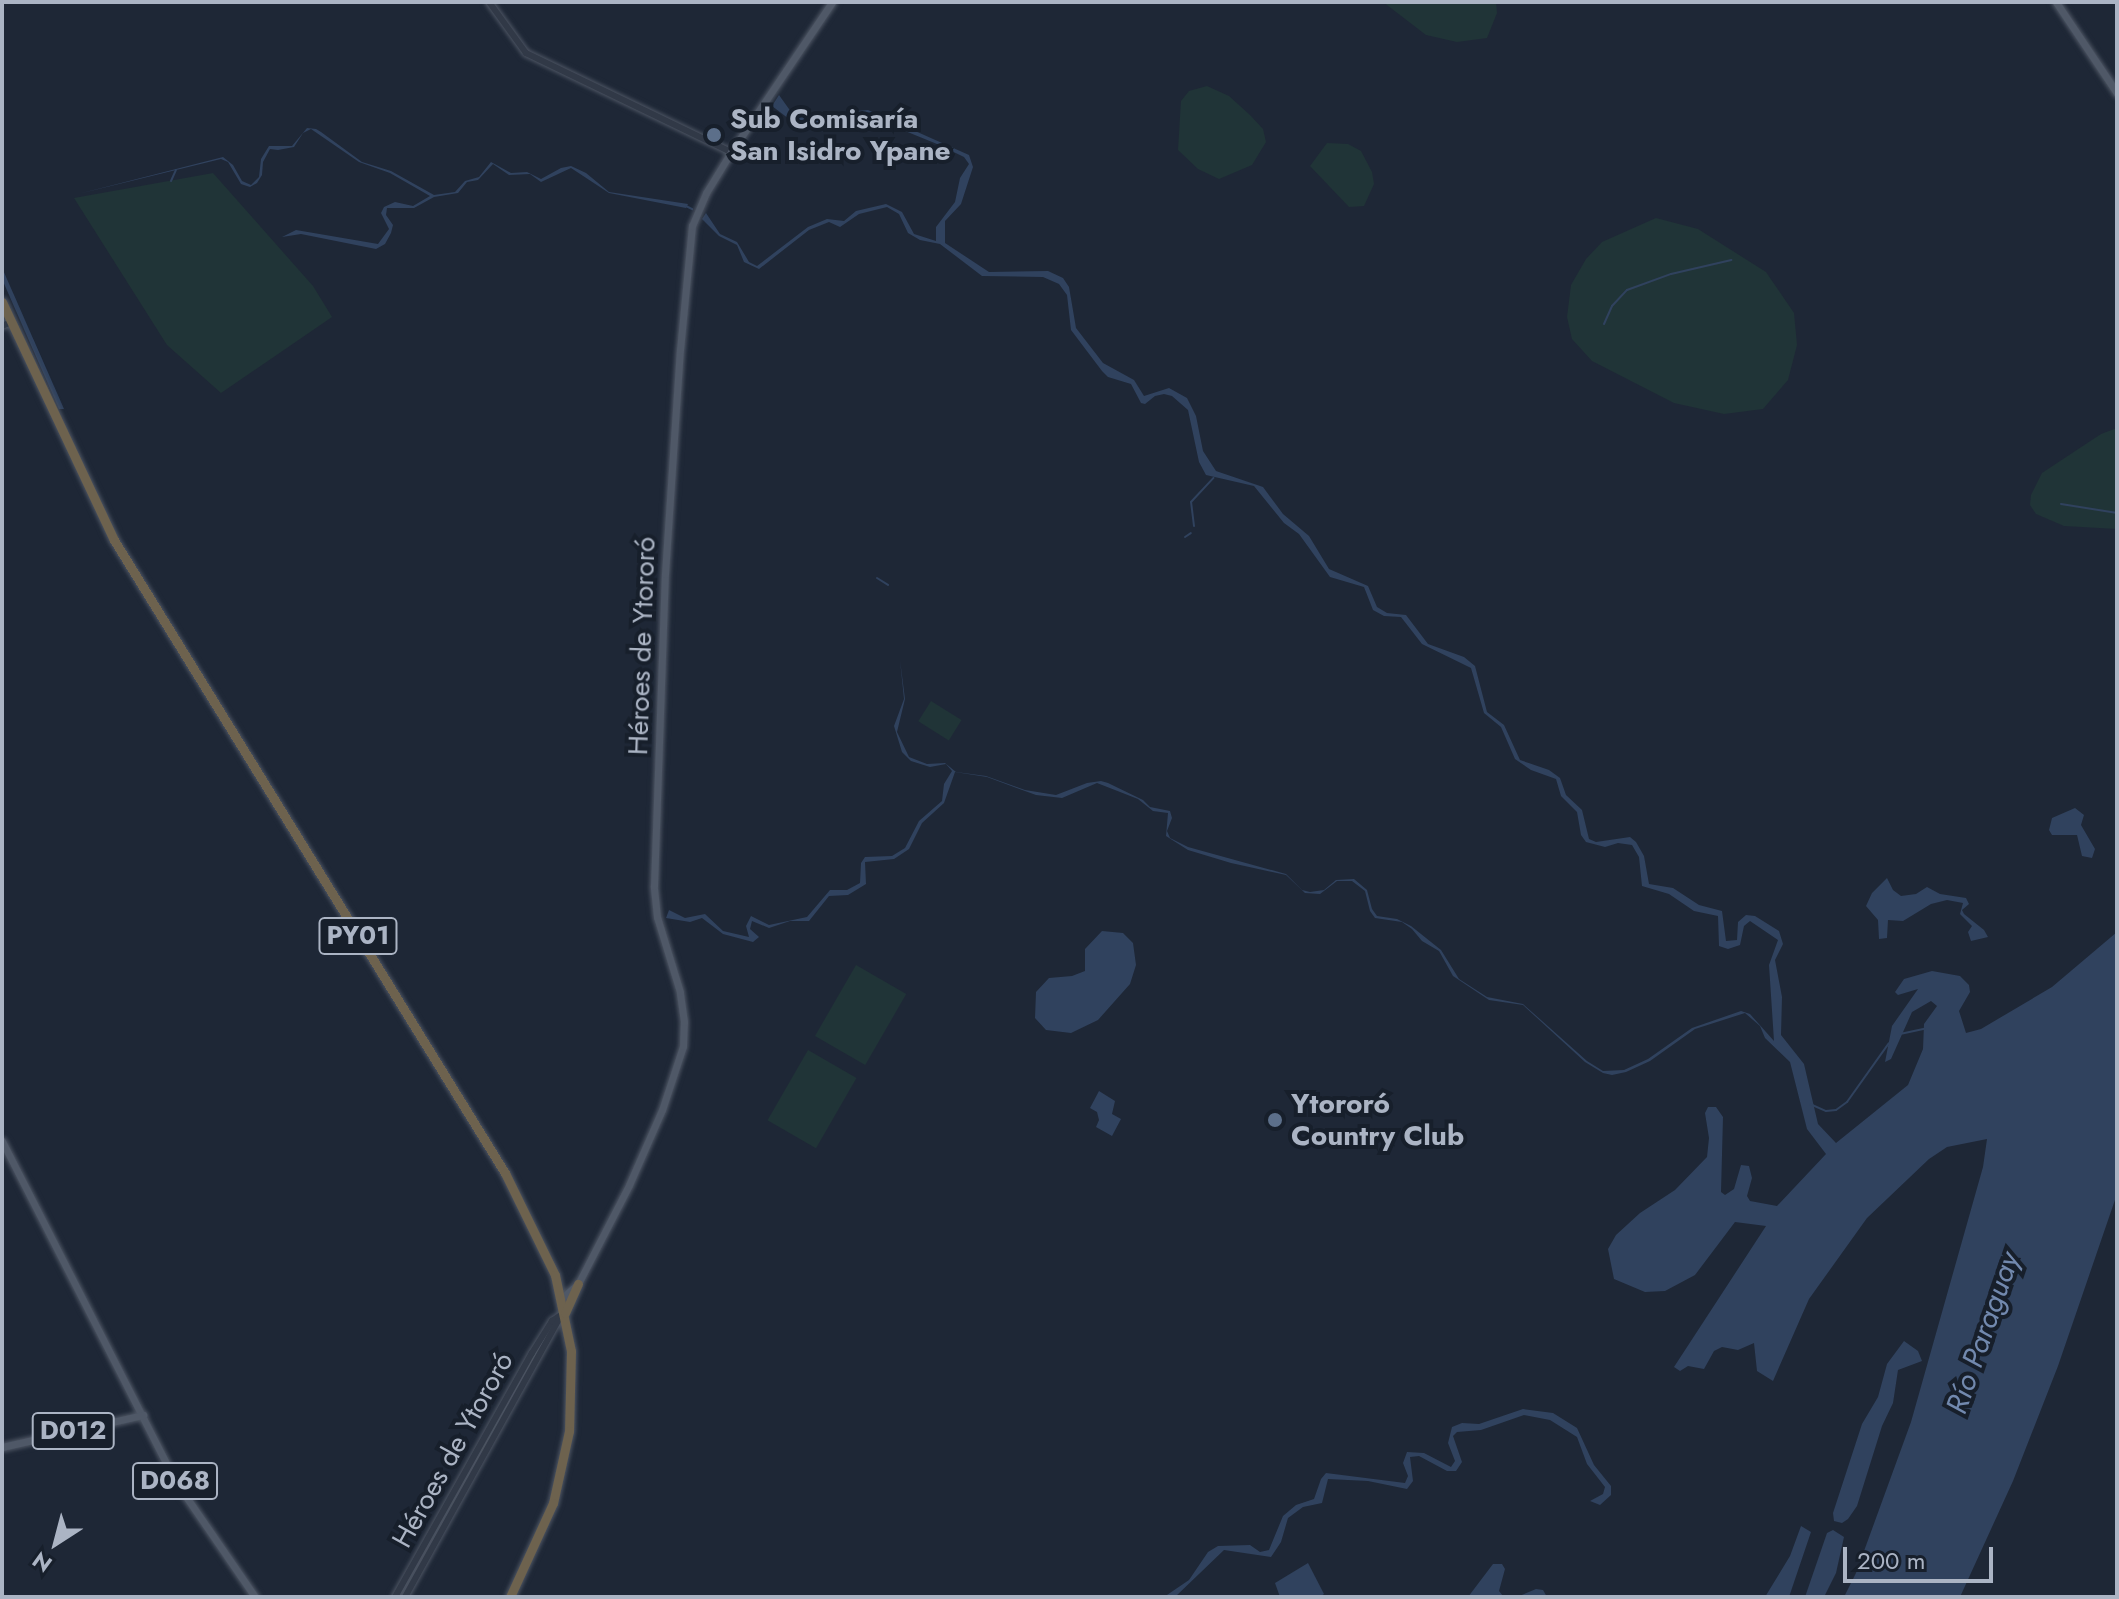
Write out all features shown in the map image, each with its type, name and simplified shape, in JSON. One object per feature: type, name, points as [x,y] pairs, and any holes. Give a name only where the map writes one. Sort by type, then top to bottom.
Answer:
[{"type":"highway","name":"PY01","points":[[2,302],[6,324],[114,540],[505,1173],[533,1224],[557,1283],[562,1298],[573,1387],[562,1471],[553,1503],[510,1597]]},
{"type":"highway","points":[[557,1283],[568,1286],[580,1282]]},
{"type":"highway","points":[[562,1315],[580,1282]]},
{"type":"main road","name":"Héroes de Ytororó","points":[[562,1298],[580,1282],[646,1150],[683,1046],[680,992],[657,917],[654,886],[665,574],[687,268],[695,216],[731,152],[832,2]]},
{"type":"main road","points":[[2056,2],[2117,93]]},
{"type":"main road","name":"D068","points":[[2,1141],[187,1500],[255,1597]]},
{"type":"main road","name":"D012","points":[[2,1447],[143,1415]]},
{"type":"street","points":[[489,2],[526,53],[731,152]]},
{"type":"street","points":[[552,1326],[562,1315]]},
{"type":"street","name":"Héroes de Ytororó","points":[[395,1597],[552,1326]]},
{"type":"street","name":"Héroes de Ytororó","points":[[405,1597],[552,1326]]},
{"type":"green space","points":[[1383,2],[1496,2],[1497,13],[1487,38],[1457,42],[1426,35]]},
{"type":"green space","points":[[1207,86],[1229,96],[1250,115],[1263,129],[1266,142],[1252,165],[1219,179],[1198,169],[1178,150],[1181,101],[1189,91]]},
{"type":"green space","points":[[1327,143],[1348,144],[1361,151],[1372,172],[1374,184],[1364,206],[1349,207],[1310,166]]},
{"type":"green space","points":[[213,173],[313,286],[332,317],[221,393],[167,345],[74,198]]},
{"type":"green space","points":[[1656,218],[1698,229],[1766,272],[1794,313],[1797,345],[1788,380],[1763,409],[1724,414],[1674,403],[1592,361],[1572,339],[1567,317],[1571,285],[1586,259],[1602,242]]},
{"type":"green space","points":[[2117,428],[2117,529],[2064,526],[2036,514],[2030,505],[2031,495],[2042,473],[2101,434]]},
{"type":"green space","points":[[931,701],[962,720],[949,740],[918,721]]},
{"type":"green space","points":[[856,965],[906,994],[865,1065],[815,1036]]},
{"type":"green space","points":[[808,1050],[856,1078],[816,1148],[768,1120]]},
{"type":"water","name":"Río Paraguay","points":[[779,95],[794,116],[823,119],[836,113],[868,110],[969,155],[973,167],[961,204],[945,221],[945,243],[989,272],[1048,271],[1063,278],[1069,287],[1076,328],[1103,363],[1134,380],[1144,396],[1169,388],[1187,398],[1196,416],[1203,451],[1216,471],[1263,487],[1283,514],[1309,536],[1329,569],[1368,586],[1377,607],[1387,613],[1406,615],[1428,644],[1464,657],[1475,666],[1487,712],[1504,725],[1520,760],[1549,770],[1560,778],[1566,795],[1582,810],[1589,839],[1596,842],[1630,837],[1644,856],[1649,884],[1673,888],[1699,905],[1722,911],[1726,941],[1737,940],[1738,922],[1746,915],[1755,916],[1779,931],[1783,944],[1775,960],[1782,997],[1781,1035],[1804,1064],[1818,1124],[1836,1143],[1908,1085],[1923,1049],[1924,1024],[1937,1006],[1931,1001],[1912,1012],[1891,1059],[1885,1062],[1892,1026],[1918,989],[1898,995],[1895,992],[1904,979],[1932,971],[1960,976],[1969,985],[1970,992],[1959,1011],[1966,1033],[1981,1029],[2052,987],[2117,932],[2117,1194],[2058,1366],[2013,1481],[1960,1597],[1844,1597],[1856,1573],[1911,1422],[1983,1167],[1987,1139],[1947,1147],[1929,1159],[1867,1218],[1809,1299],[1773,1381],[1757,1371],[1754,1343],[1738,1350],[1722,1347],[1714,1351],[1704,1369],[1688,1366],[1680,1371],[1674,1367],[1766,1226],[1735,1222],[1695,1275],[1665,1291],[1645,1292],[1614,1279],[1608,1249],[1616,1235],[1640,1213],[1675,1190],[1707,1157],[1709,1138],[1705,1113],[1708,1107],[1716,1107],[1723,1117],[1721,1192],[1725,1195],[1734,1189],[1741,1165],[1749,1166],[1752,1178],[1747,1196],[1750,1201],[1777,1206],[1826,1154],[1807,1129],[1790,1062],[1745,1013],[1695,1029],[1650,1061],[1626,1072],[1603,1073],[1585,1062],[1523,1005],[1489,1000],[1453,976],[1439,951],[1422,941],[1402,922],[1375,918],[1365,891],[1352,881],[1337,881],[1320,894],[1305,893],[1286,875],[1188,850],[1166,836],[1168,813],[1153,811],[1138,799],[1097,783],[1062,798],[1036,795],[987,777],[955,772],[944,803],[922,823],[909,849],[894,859],[865,862],[866,884],[848,895],[829,896],[809,921],[790,921],[769,928],[752,921],[750,929],[759,937],[753,942],[723,934],[702,918],[690,922],[666,918],[669,910],[685,918],[705,914],[723,931],[749,937],[746,926],[751,916],[769,925],[807,917],[830,890],[847,890],[860,883],[861,863],[865,857],[892,856],[905,848],[919,821],[942,801],[944,784],[952,771],[946,764],[930,767],[911,761],[902,752],[894,726],[904,699],[900,660],[905,699],[897,732],[909,757],[927,764],[945,763],[956,772],[986,776],[1025,790],[1056,795],[1101,781],[1143,800],[1150,807],[1170,811],[1172,818],[1167,831],[1170,838],[1188,847],[1286,874],[1302,890],[1310,892],[1324,890],[1336,880],[1354,879],[1367,890],[1377,916],[1397,919],[1411,926],[1441,950],[1459,979],[1487,997],[1523,1004],[1587,1061],[1603,1071],[1624,1070],[1648,1059],[1692,1028],[1741,1011],[1750,1014],[1774,1041],[1769,965],[1778,940],[1750,921],[1744,926],[1740,945],[1728,949],[1719,946],[1718,916],[1694,911],[1669,894],[1642,886],[1639,857],[1632,845],[1618,843],[1605,847],[1586,842],[1581,835],[1577,812],[1561,796],[1556,779],[1531,770],[1515,759],[1501,727],[1484,713],[1471,668],[1422,644],[1401,617],[1384,616],[1373,610],[1364,587],[1330,577],[1299,534],[1284,523],[1254,486],[1206,475],[1199,462],[1188,410],[1172,396],[1164,394],[1141,403],[1131,384],[1108,377],[1071,330],[1067,295],[1059,284],[1043,277],[982,276],[940,244],[920,240],[908,233],[899,214],[887,207],[859,214],[840,227],[829,222],[809,230],[759,269],[744,262],[737,245],[719,236],[702,219],[706,213],[720,234],[737,242],[749,262],[757,266],[808,227],[827,219],[844,221],[856,211],[886,204],[902,212],[914,234],[936,241],[936,227],[955,202],[960,178],[969,164],[964,157],[937,144],[861,113],[825,123],[793,122],[772,106]]},
{"type":"water","points":[[307,128],[316,129],[321,132],[362,162],[391,171],[434,195],[455,192],[465,181],[479,177],[491,162],[511,173],[527,172],[541,179],[571,166],[586,173],[609,192],[688,204],[686,208],[609,193],[571,168],[541,182],[530,174],[509,175],[493,164],[478,180],[467,182],[458,193],[434,197],[414,208],[387,208],[386,215],[393,225],[391,233],[385,244],[376,249],[301,234],[282,237],[296,230],[378,244],[389,229],[381,213],[384,207],[395,202],[413,206],[430,196],[390,173],[359,162],[311,129],[303,133],[294,147],[270,149],[263,162],[262,175],[250,187],[241,184],[228,162],[221,159],[78,194],[223,157],[233,165],[242,181],[251,185],[259,177],[261,159],[269,146],[292,146]]},
{"type":"water","points":[[2,270],[64,409],[59,409],[2,279]]},
{"type":"water","points":[[2075,808],[2084,815],[2081,825],[2095,849],[2092,858],[2082,856],[2077,835],[2052,835],[2049,830],[2052,818]]},
{"type":"water","points":[[1887,878],[1893,890],[1901,896],[1916,894],[1927,887],[1940,894],[1966,898],[1969,904],[1962,910],[1964,914],[1988,937],[1971,941],[1968,932],[1972,926],[1960,914],[1963,903],[1947,900],[1931,904],[1903,921],[1888,920],[1887,938],[1879,939],[1878,920],[1866,906],[1872,893]]},
{"type":"water","points":[[1102,931],[1123,933],[1133,943],[1136,965],[1130,984],[1098,1020],[1071,1033],[1046,1030],[1035,1018],[1036,992],[1049,978],[1072,976],[1085,971],[1085,949]]},
{"type":"water","points":[[1099,1091],[1115,1101],[1112,1114],[1121,1119],[1112,1136],[1096,1127],[1099,1120],[1097,1112],[1090,1108]]},
{"type":"water","points":[[1904,1341],[1918,1351],[1922,1361],[1898,1370],[1893,1403],[1882,1426],[1857,1506],[1842,1523],[1834,1521],[1833,1513],[1862,1424],[1878,1397],[1887,1364]]},
{"type":"water","points":[[1523,1409],[1553,1413],[1577,1428],[1594,1465],[1611,1486],[1611,1495],[1600,1505],[1590,1501],[1603,1494],[1605,1487],[1587,1464],[1577,1437],[1550,1420],[1524,1415],[1481,1430],[1457,1432],[1453,1436],[1462,1462],[1456,1471],[1447,1471],[1419,1456],[1410,1457],[1413,1481],[1407,1489],[1368,1481],[1328,1479],[1322,1503],[1303,1507],[1288,1518],[1281,1542],[1271,1557],[1224,1550],[1175,1597],[1164,1597],[1189,1580],[1208,1552],[1218,1546],[1250,1545],[1260,1552],[1269,1550],[1283,1516],[1296,1505],[1314,1499],[1326,1473],[1405,1483],[1408,1476],[1403,1463],[1407,1452],[1424,1453],[1451,1467],[1455,1461],[1448,1443],[1452,1427],[1462,1423],[1479,1424]]},
{"type":"water","points":[[1801,1526],[1811,1532],[1789,1597],[1765,1597],[1790,1556]]},
{"type":"water","points":[[1833,1530],[1844,1537],[1836,1573],[1824,1597],[1805,1597],[1827,1533]]},
{"type":"water","points":[[1308,1563],[1324,1594],[1320,1597],[1280,1597],[1275,1583]]},
{"type":"water","points":[[1493,1564],[1502,1564],[1505,1569],[1499,1591],[1503,1596],[1517,1597],[1468,1597]]},
{"type":"water","points":[[1536,1589],[1543,1590],[1547,1597],[1517,1597]]},
{"type":"waterway","points":[[171,181],[176,170]]},
{"type":"waterway","points":[[686,206],[692,209]]},
{"type":"waterway","points":[[1604,324],[1612,306],[1627,290],[1671,274],[1731,260]]},
{"type":"waterway","points":[[1194,526],[1191,502],[1213,478]]},
{"type":"waterway","points":[[2061,504],[2117,513]]},
{"type":"waterway","points":[[1185,537],[1191,533]]},
{"type":"waterway","points":[[877,578],[888,585]]},
{"type":"waterway","points":[[1900,1034],[1924,1029]]},
{"type":"waterway","points":[[1810,1104],[1826,1111],[1836,1110],[1847,1102],[1889,1043]]},
{"type":"place","name":"Sub Comisaría San Isidro Ypane","points":[[714,135]]},
{"type":"place","name":"Ytororó Country Club","points":[[1275,1120]]}]
